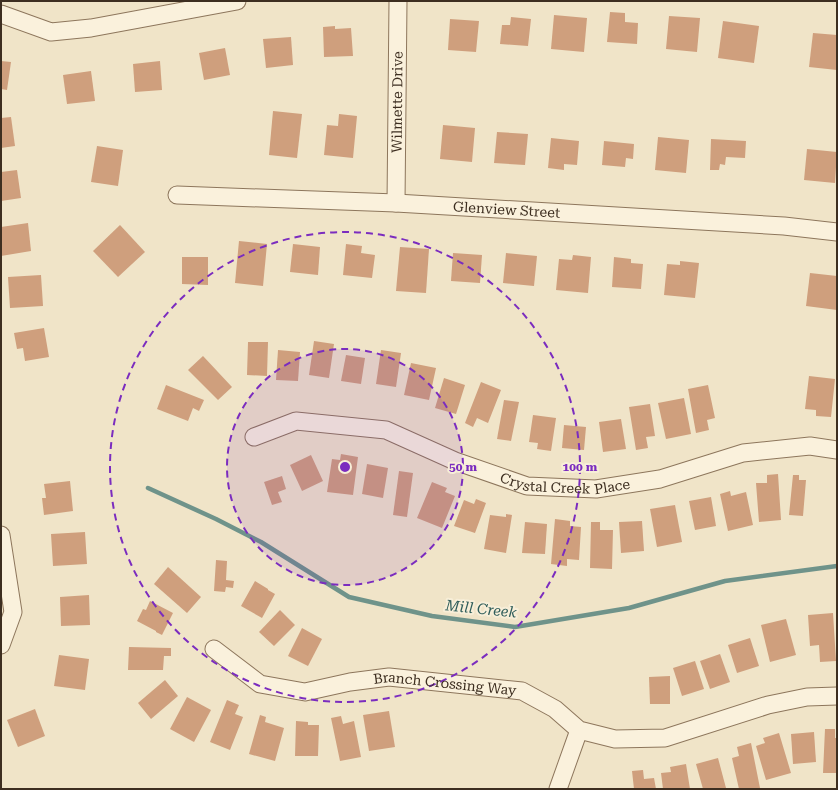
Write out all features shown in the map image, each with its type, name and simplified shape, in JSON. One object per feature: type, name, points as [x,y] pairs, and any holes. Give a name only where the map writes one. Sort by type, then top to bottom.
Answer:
[{"type":"street","points":[[1,14],[51,32],[91,28],[237,1]]},
{"type":"street","name":"Wilmette Drive","points":[[396,203],[398,1]]},
{"type":"street","name":"Glenview Street","points":[[177,195],[396,203],[784,226],[837,232]]},
{"type":"street","name":"Crystal Creek Place","points":[[254,437],[296,421],[386,430],[455,461],[527,486],[596,489],[660,479],[743,453],[810,446],[837,450]]},
{"type":"street","points":[[1,535],[13,612],[1,645]]},
{"type":"street","name":"Branch Crossing Way","points":[[214,649],[260,684],[305,692],[350,682],[389,677],[522,692],[555,709],[579,730],[615,739],[665,738],[768,705],[807,697],[837,696]]},
{"type":"street","points":[[558,789],[579,730]]},
{"type":"building","points":[[610,12],[625,13],[625,22],[638,23],[637,44],[607,42]]},
{"type":"building","points":[[554,15],[587,18],[584,52],[551,49]]},
{"type":"building","points":[[669,16],[700,18],[697,52],[666,49]]},
{"type":"building","points":[[511,17],[531,19],[528,46],[500,44],[502,25],[510,25]]},
{"type":"building","points":[[450,19],[479,21],[476,52],[448,50]]},
{"type":"building","points":[[723,21],[759,26],[754,63],[718,58]]},
{"type":"building","points":[[335,26],[335,29],[351,28],[353,56],[324,57],[323,27]]},
{"type":"building","points":[[813,33],[837,35],[837,70],[809,67]]},
{"type":"building","points":[[291,37],[293,65],[266,68],[263,39]]},
{"type":"building","points":[[225,48],[230,75],[204,80],[199,53]]},
{"type":"building","points":[[1,61],[11,62],[7,90],[1,89]]},
{"type":"building","points":[[160,61],[162,90],[135,92],[133,64]]},
{"type":"building","points":[[91,71],[95,101],[67,104],[63,75]]},
{"type":"building","points":[[273,111],[302,114],[297,158],[269,155]]},
{"type":"building","points":[[339,114],[357,116],[353,158],[324,155],[327,125],[338,126]]},
{"type":"building","points":[[11,117],[15,146],[1,148],[1,118]]},
{"type":"building","points":[[443,125],[475,128],[472,162],[440,159]]},
{"type":"building","points":[[497,132],[528,134],[525,165],[494,163]]},
{"type":"building","points":[[658,137],[689,140],[686,173],[655,170]]},
{"type":"building","points":[[551,138],[579,141],[577,165],[564,164],[564,170],[548,168]]},
{"type":"building","points":[[711,139],[746,141],[745,158],[726,157],[725,165],[720,164],[719,170],[710,170]]},
{"type":"building","points":[[604,141],[634,144],[633,159],[626,158],[625,167],[602,165]]},
{"type":"building","points":[[97,146],[123,150],[118,186],[91,182]]},
{"type":"building","points":[[807,149],[837,152],[835,183],[804,180]]},
{"type":"building","points":[[17,170],[21,198],[1,201],[1,172]]},
{"type":"building","points":[[28,223],[31,251],[1,256],[1,227]]},
{"type":"building","points":[[120,225],[145,252],[118,277],[93,251]]},
{"type":"building","points":[[239,241],[267,244],[263,286],[235,283]]},
{"type":"building","points":[[293,244],[320,247],[318,275],[290,272]]},
{"type":"building","points":[[346,244],[362,246],[361,253],[375,255],[372,278],[343,275]]},
{"type":"building","points":[[400,247],[429,249],[426,293],[396,291]]},
{"type":"building","points":[[453,253],[482,255],[480,283],[451,281]]},
{"type":"building","points":[[506,253],[537,256],[534,286],[503,283]]},
{"type":"building","points":[[573,255],[591,257],[588,293],[556,290],[559,259],[572,260]]},
{"type":"building","points":[[182,257],[208,257],[208,285],[182,284]]},
{"type":"building","points":[[614,257],[631,259],[631,263],[643,264],[641,289],[612,287]]},
{"type":"building","points":[[680,261],[699,263],[695,298],[664,295],[667,264],[680,265]]},
{"type":"building","points":[[810,273],[837,276],[837,310],[806,306]]},
{"type":"building","points":[[41,275],[43,306],[10,308],[8,277]]},
{"type":"building","points":[[44,328],[49,357],[25,361],[23,348],[17,349],[14,333]]},
{"type":"building","points":[[314,341],[334,344],[329,378],[309,375]]},
{"type":"building","points":[[248,342],[268,342],[267,376],[247,375]]},
{"type":"building","points":[[278,350],[300,352],[298,381],[276,380]]},
{"type":"building","points":[[381,350],[401,353],[396,387],[376,384]]},
{"type":"building","points":[[346,355],[365,358],[361,384],[341,381]]},
{"type":"building","points":[[203,356],[232,387],[218,400],[188,370]]},
{"type":"building","points":[[411,363],[436,368],[429,400],[404,395]]},
{"type":"building","points":[[809,376],[835,379],[831,417],[816,416],[816,410],[805,409]]},
{"type":"building","points":[[444,378],[465,385],[456,414],[435,408]]},
{"type":"building","points":[[481,382],[501,390],[488,423],[477,418],[473,427],[465,423]]},
{"type":"building","points":[[166,385],[204,400],[199,411],[193,408],[188,421],[157,409]]},
{"type":"building","points":[[708,385],[715,418],[707,420],[709,430],[696,433],[688,389]]},
{"type":"building","points":[[684,398],[691,434],[666,439],[658,403]]},
{"type":"building","points":[[504,400],[519,402],[511,441],[497,439]]},
{"type":"building","points":[[650,404],[655,436],[646,437],[648,448],[636,450],[629,407]]},
{"type":"building","points":[[533,415],[556,418],[551,451],[537,449],[538,443],[529,442]]},
{"type":"building","points":[[621,419],[626,449],[603,452],[599,422]]},
{"type":"building","points":[[564,425],[586,427],[584,450],[562,448]]},
{"type":"building","points":[[341,454],[358,457],[353,495],[327,492],[332,459],[340,460]]},
{"type":"building","points":[[311,455],[323,481],[302,491],[290,465]]},
{"type":"building","points":[[367,464],[388,468],[383,498],[362,494]]},
{"type":"building","points":[[399,471],[413,473],[407,517],[393,515]]},
{"type":"building","points":[[778,474],[781,520],[759,522],[756,483],[767,483],[767,475]]},
{"type":"building","points":[[793,475],[799,475],[799,480],[806,480],[803,516],[789,515]]},
{"type":"building","points":[[282,476],[286,489],[278,492],[282,502],[272,505],[264,482]]},
{"type":"building","points":[[70,481],[73,511],[44,515],[42,498],[46,498],[44,484]]},
{"type":"building","points":[[432,482],[447,488],[445,492],[455,496],[442,528],[417,518]]},
{"type":"building","points":[[730,491],[731,496],[746,492],[753,525],[728,531],[720,494]]},
{"type":"building","points":[[711,497],[716,526],[695,530],[689,501]]},
{"type":"building","points":[[476,499],[486,503],[475,533],[454,526],[464,500],[474,504]]},
{"type":"building","points":[[675,505],[682,542],[657,547],[650,509]]},
{"type":"building","points":[[506,514],[512,515],[506,553],[484,549],[490,515],[506,517]]},
{"type":"building","points":[[555,519],[570,521],[570,526],[581,527],[579,560],[567,559],[567,566],[551,564]]},
{"type":"building","points":[[642,521],[644,551],[621,553],[619,522]]},
{"type":"building","points":[[525,522],[547,524],[545,554],[522,553]]},
{"type":"building","points":[[591,522],[600,522],[600,530],[613,530],[612,569],[590,568]]},
{"type":"building","points":[[85,532],[87,564],[53,566],[51,534]]},
{"type":"building","points":[[216,560],[227,561],[226,580],[234,581],[233,588],[226,587],[225,592],[214,591]]},
{"type":"building","points":[[168,567],[201,597],[187,613],[154,584]]},
{"type":"building","points":[[255,581],[275,594],[262,618],[241,606]]},
{"type":"building","points":[[89,595],[90,625],[61,626],[60,597]]},
{"type":"building","points":[[150,601],[173,613],[162,635],[137,621],[143,609],[146,610]]},
{"type":"building","points":[[280,610],[295,625],[274,646],[259,632]]},
{"type":"building","points":[[833,613],[836,661],[820,662],[819,645],[810,646],[808,615]]},
{"type":"building","points":[[786,619],[796,655],[770,662],[761,625]]},
{"type":"building","points":[[302,628],[322,639],[308,666],[288,656]]},
{"type":"building","points":[[750,638],[759,666],[737,673],[728,645]]},
{"type":"building","points":[[129,647],[171,648],[171,656],[164,656],[163,670],[128,670]]},
{"type":"building","points":[[720,654],[730,682],[710,689],[700,661]]},
{"type":"building","points":[[59,655],[89,659],[85,690],[54,686]]},
{"type":"building","points":[[695,661],[704,689],[682,696],[673,668]]},
{"type":"building","points":[[670,676],[670,704],[650,704],[649,677]]},
{"type":"building","points":[[165,680],[178,696],[151,719],[138,703]]},
{"type":"building","points":[[187,697],[211,710],[194,742],[170,729]]},
{"type":"building","points":[[227,700],[239,705],[235,714],[243,717],[230,750],[210,742]]},
{"type":"building","points":[[35,709],[45,736],[18,747],[7,720]]},
{"type":"building","points":[[389,711],[395,747],[369,751],[363,715]]},
{"type":"building","points":[[260,715],[266,717],[265,722],[284,728],[275,761],[249,754]]},
{"type":"building","points":[[341,716],[343,724],[354,721],[361,757],[340,761],[331,718]]},
{"type":"building","points":[[296,721],[308,722],[308,725],[319,725],[318,756],[295,756]]},
{"type":"building","points":[[825,729],[835,729],[835,738],[837,738],[837,773],[823,773]]},
{"type":"building","points":[[814,732],[816,762],[793,764],[791,734]]},
{"type":"building","points":[[779,733],[791,773],[766,780],[756,746],[765,743],[763,738]]},
{"type":"building","points":[[751,743],[760,788],[739,789],[732,758],[739,756],[737,747]]},
{"type":"building","points":[[718,758],[726,788],[703,789],[696,764]]},
{"type":"building","points":[[686,764],[690,789],[663,789],[661,773],[671,772],[670,767]]},
{"type":"building","points":[[643,770],[644,779],[654,778],[656,789],[634,789],[632,771]]},
{"type":"waterway","name":"Mill Creek","points":[[148,488],[216,519],[261,542],[349,597],[432,616],[515,627],[629,608],[725,581],[837,566]]}]
